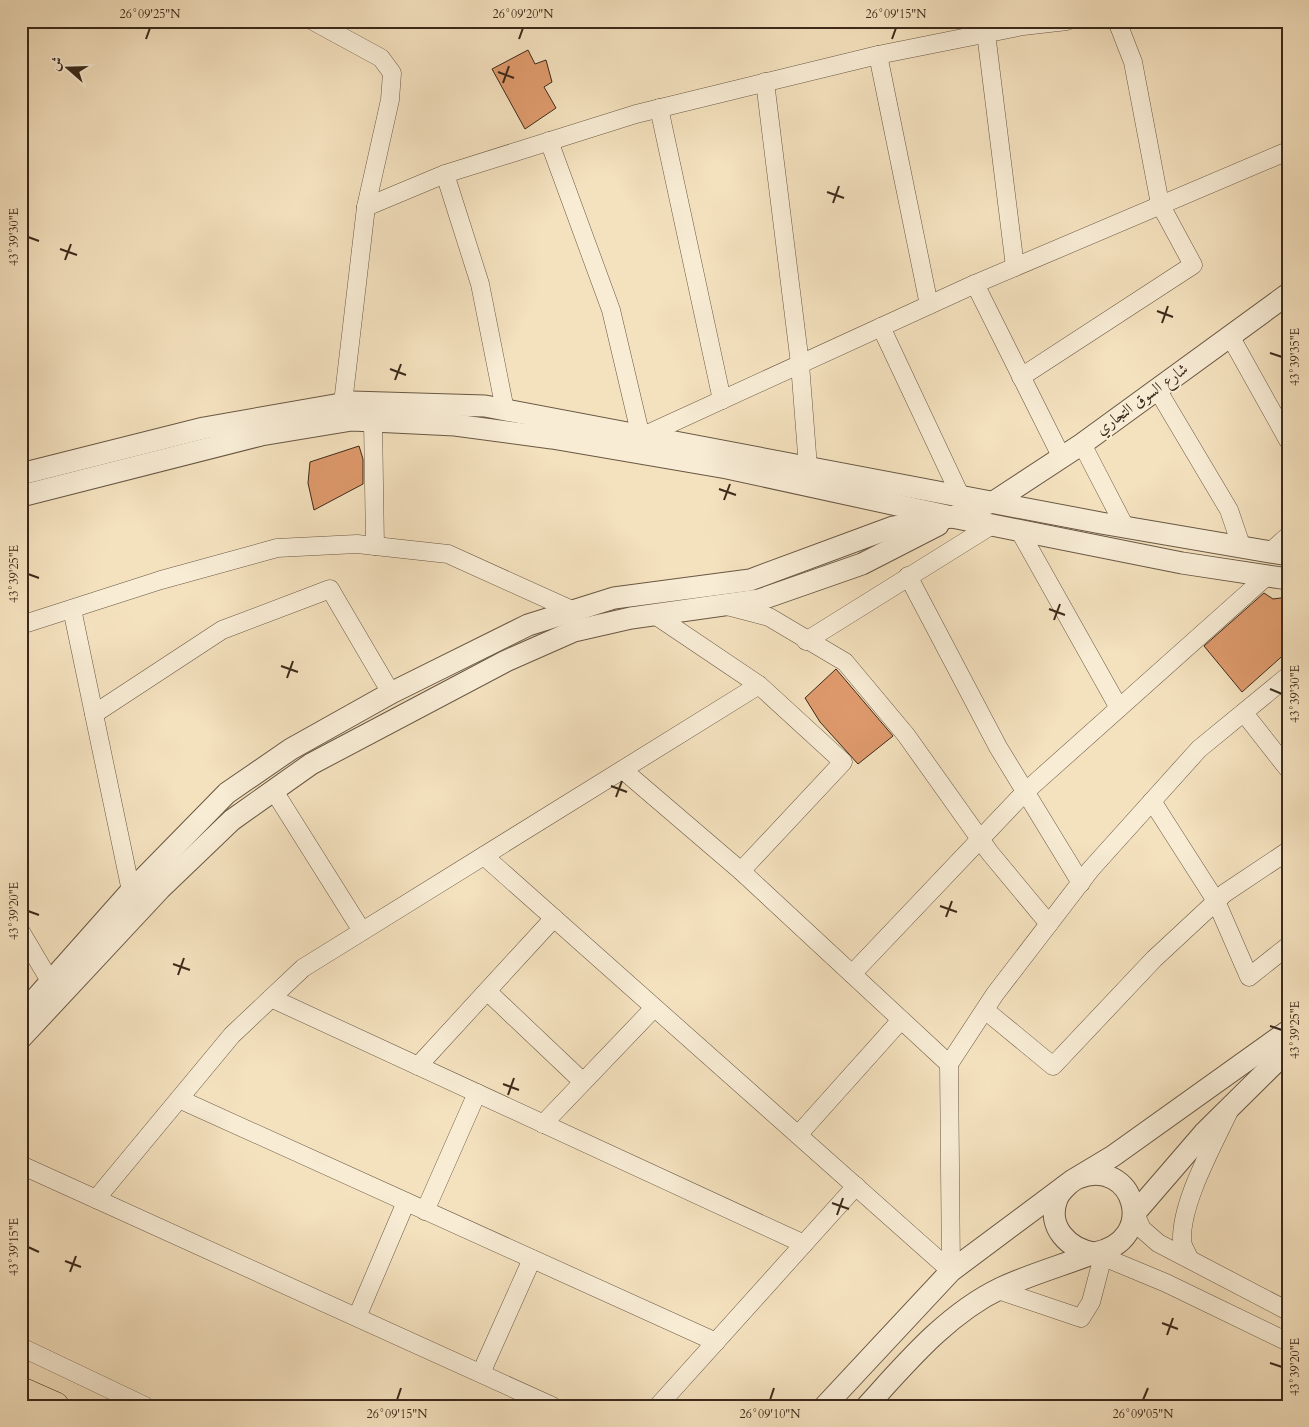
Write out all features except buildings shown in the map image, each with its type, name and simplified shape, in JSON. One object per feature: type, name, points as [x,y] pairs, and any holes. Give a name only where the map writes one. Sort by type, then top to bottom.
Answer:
[{"type":"main road","points":[[21,1391],[55,1406]]},
{"type":"street","points":[[313,21],[381,58],[392,73],[390,100],[366,207],[343,403]]},
{"type":"street","points":[[366,207],[445,174],[659,108],[878,55],[1023,26],[1066,21]]},
{"type":"street","points":[[1021,377],[1193,265],[1160,204],[1132,62],[1117,21]]},
{"type":"street","points":[[986,34],[1015,267]]},
{"type":"street","points":[[878,55],[929,305]]},
{"type":"street","points":[[765,82],[800,364],[808,468]]},
{"type":"street","points":[[659,108],[722,400]]},
{"type":"street","points":[[549,141],[610,310],[640,437]]},
{"type":"street","points":[[640,437],[975,284],[1288,151]]},
{"type":"street","points":[[445,174],[480,284],[505,410]]},
{"type":"street","points":[[975,284],[1062,458]]},
{"type":"street","name":"شارع السوق التجاري","points":[[952,517],[995,501],[1062,458],[1288,294]]},
{"type":"street","points":[[21,1015],[55,988],[232,820],[311,764],[506,661],[574,631],[654,615],[759,600],[862,564],[952,517],[960,495],[881,327]]},
{"type":"street","points":[[1230,336],[1288,440]]},
{"type":"street","points":[[1157,389],[1229,510],[1242,548]]},
{"type":"street","points":[[21,474],[204,428],[343,403],[485,406],[640,437],[1278,554],[1288,536]]},
{"type":"street","points":[[21,496],[261,435],[352,420],[455,425],[552,438],[727,468],[952,517],[1182,563],[1288,579]]},
{"type":"street","points":[[373,421],[375,546]]},
{"type":"street","points":[[1082,444],[1125,527]]},
{"type":"street","points":[[21,1038],[55,988],[130,892],[227,793],[291,749],[391,693],[528,625],[614,598],[750,580],[893,527],[952,517]]},
{"type":"street","points":[[806,640],[992,525]]},
{"type":"street","points":[[1019,530],[1119,708]]},
{"type":"street","points":[[21,625],[161,580],[277,548],[357,544],[448,554],[574,611]]},
{"type":"street","points":[[908,576],[998,747],[1080,883]]},
{"type":"street","points":[[852,974],[1026,792],[1267,576]]},
{"type":"street","points":[[94,714],[222,630],[330,589],[391,693]]},
{"type":"street","points":[[724,605],[769,617],[845,662],[906,735],[981,840],[1049,924]]},
{"type":"street","points":[[72,609],[130,892]]},
{"type":"street","points":[[654,615],[759,685],[843,762],[741,871]]},
{"type":"street","points":[[951,1271],[949,1064],[985,1010],[1080,883],[1199,749],[1288,676]]},
{"type":"street","points":[[96,1199],[232,1035],[303,968],[759,685]]},
{"type":"street","points":[[1244,713],[1288,769]]},
{"type":"street","points":[[623,770],[741,871],[949,1064]]},
{"type":"street","points":[[274,791],[362,931]]},
{"type":"street","points":[[1152,801],[1216,901],[1249,977],[1288,946]]},
{"type":"street","points":[[985,1010],[1053,1066],[1154,959],[1216,901],[1288,851]]},
{"type":"street","points":[[484,856],[951,1271]]},
{"type":"street","points":[[418,1066],[554,918]]},
{"type":"street","points":[[21,932],[55,988]]},
{"type":"street","points":[[487,991],[583,1082]]},
{"type":"street","points":[[271,998],[804,1244]]},
{"type":"street","points":[[543,1124],[654,1008]]},
{"type":"street","points":[[798,1135],[902,1020]]},
{"type":"street","points":[[825,1406],[951,1271],[1073,1180],[1113,1156],[1288,1031]]},
{"type":"street","points":[[867,1406],[914,1354],[961,1312],[998,1290],[1099,1255],[1120,1244],[1128,1233],[1135,1213],[1204,1133],[1288,1050]]},
{"type":"street","points":[[425,1211],[478,1093]]},
{"type":"street","points":[[179,1099],[716,1342]]},
{"type":"street","points":[[1189,1258],[1182,1240],[1186,1214],[1198,1178],[1230,1107]]},
{"type":"street","points":[[21,1165],[552,1406]]},
{"type":"street","points":[[1288,1311],[1158,1243],[1142,1229],[1130,1195],[1114,1178],[1092,1172],[1073,1180],[1057,1198],[1056,1222],[1061,1234],[1070,1244],[1081,1251],[1099,1255],[1166,1283],[1288,1342]]},
{"type":"street","points":[[658,1406],[856,1186]]},
{"type":"street","points":[[357,1317],[406,1202]]},
{"type":"street","points":[[998,1290],[1081,1318],[1091,1302],[1099,1255]]},
{"type":"street","points":[[481,1373],[532,1259]]},
{"type":"street","points":[[21,1347],[145,1406]]}]
